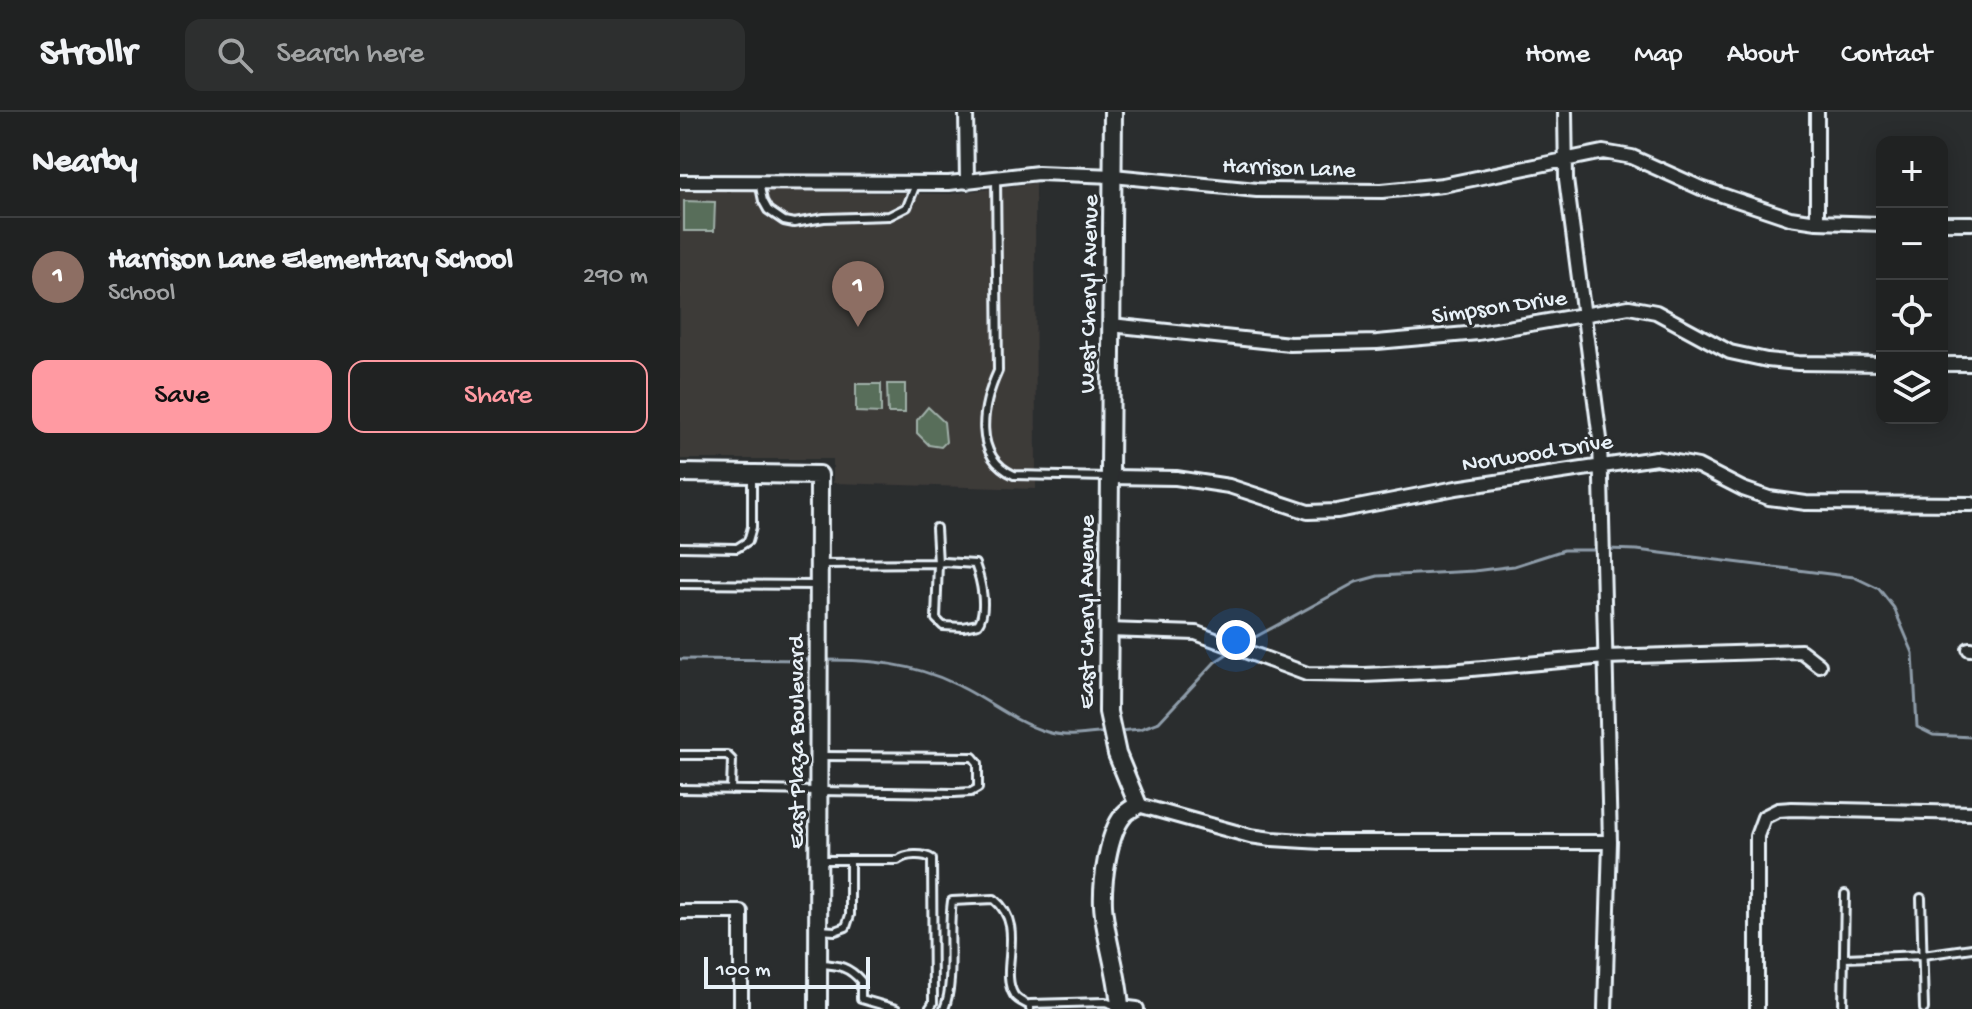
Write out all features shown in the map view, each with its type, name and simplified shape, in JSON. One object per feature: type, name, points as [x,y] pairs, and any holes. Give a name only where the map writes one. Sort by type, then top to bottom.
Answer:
[{"type":"street","points":[[966,112],[967,182]]},
{"type":"street","name":"West Cheryl Avenue","points":[[1109,477],[1113,112]]},
{"type":"street","points":[[1565,112],[1566,159],[1601,465],[1610,842],[1605,1009]]},
{"type":"street","points":[[1817,112],[1817,222]]},
{"type":"street","name":"Harrison Lane","points":[[680,182],[916,184],[967,182],[1038,173],[1113,176],[1257,190],[1382,191],[1443,185],[1603,152],[1619,153],[1730,199],[1790,218],[1876,224]]},
{"type":"street","points":[[1948,223],[1972,223]]},
{"type":"street","name":"Simpson Drive","points":[[1111,325],[1290,344],[1377,342],[1478,333],[1610,309],[1645,308],[1730,352],[1767,360],[1876,364]]},
{"type":"street","points":[[1948,364],[1972,364]]},
{"type":"street","name":"Norwood Drive","points":[[1109,477],[1176,478],[1229,486],[1308,512],[1337,511],[1456,488],[1656,458],[1698,466],[1743,489],[1769,498],[1806,503],[1972,504]]},
{"type":"street","points":[[680,473],[752,474]]},
{"type":"street","name":"East Plaza Boulevard","points":[[752,474],[819,475],[818,1009]]},
{"type":"street","name":"East Cheryl Avenue","points":[[1109,477],[1108,630],[1112,738],[1138,805]]},
{"type":"street","points":[[1108,630],[1196,633],[1295,671],[1364,675],[1450,671],[1605,657],[1801,651],[1819,665]]},
{"type":"street","points":[[1126,1008],[1103,907],[1104,883],[1112,835],[1124,814],[1138,805],[1250,836],[1272,839],[1322,842],[1610,842]]},
{"type":"street","points":[[1757,1009],[1757,836],[1764,817],[1778,810],[1792,809],[1972,813]]},
{"type":"street","points":[[680,912],[741,912],[741,1009]]},
{"type":"lane","points":[[996,177],[998,371],[988,393],[985,433],[990,456],[1001,468],[1014,475],[1109,477]]},
{"type":"lane","points":[[759,182],[768,210],[784,221],[794,223],[824,218],[889,216],[907,207],[916,184]]},
{"type":"lane","points":[[680,547],[737,548],[748,541],[752,527],[752,474]]},
{"type":"lane","points":[[819,564],[938,563],[975,564],[982,603],[982,617],[978,624],[951,627],[943,626],[936,619],[938,563],[936,528]]},
{"type":"lane","points":[[680,584],[819,585]]},
{"type":"lane","points":[[680,755],[727,755],[732,760],[731,790]]},
{"type":"lane","points":[[680,789],[971,792],[978,788],[978,763],[973,757],[819,756]]},
{"type":"lane","points":[[819,860],[898,860],[903,856],[928,856],[932,859],[933,1003],[929,1009]]},
{"type":"lane","points":[[818,930],[835,931],[846,927],[850,915],[850,860]]},
{"type":"lane","points":[[1843,1009],[1845,894]]},
{"type":"lane","points":[[1921,898],[1924,1009]]},
{"type":"lane","points":[[944,1009],[952,901],[994,899],[1005,908],[1010,925],[1011,983],[1015,997],[1030,1008],[1030,1004],[1105,1002],[1126,1008]]},
{"type":"lane","points":[[1845,958],[1923,955],[1972,948]]},
{"type":"lane","points":[[818,964],[848,968],[861,981],[861,999],[896,1009]]},
{"type":"shaded area","points":[[1035,183],[1036,489],[833,483],[833,459],[680,459],[680,189],[950,194]]},
{"type":"green space","points":[[684,201],[715,202],[714,231],[684,231]]},
{"type":"green space","points":[[856,384],[881,384],[881,413],[856,412]]},
{"type":"green space","points":[[887,384],[905,384],[905,413],[888,413]]},
{"type":"green space","points":[[928,407],[944,422],[946,442],[941,447],[929,445],[917,433],[917,420]]},
{"type":"waterway","points":[[1607,549],[1854,577],[1879,589],[1894,608],[1913,653],[1917,727],[1933,735],[1972,737]]},
{"type":"waterway","points":[[1239,646],[1356,582],[1378,576],[1474,571],[1514,566],[1564,550],[1600,550]]},
{"type":"waterway","points":[[1119,731],[1140,729],[1159,722],[1215,662],[1233,650]]},
{"type":"waterway","points":[[680,659],[812,660]]},
{"type":"waterway","points":[[824,660],[874,662],[923,671],[955,684],[1047,732],[1070,735],[1108,732]]},
{"type":"place","name":"Harrison Lane Elementary School","points":[[858,327]]}]
